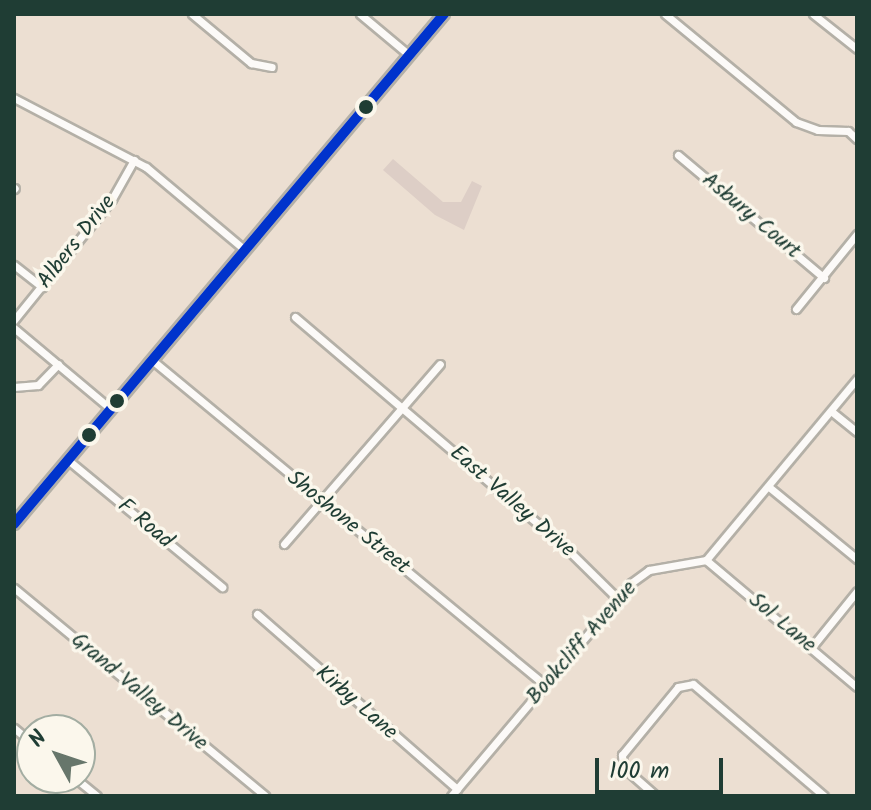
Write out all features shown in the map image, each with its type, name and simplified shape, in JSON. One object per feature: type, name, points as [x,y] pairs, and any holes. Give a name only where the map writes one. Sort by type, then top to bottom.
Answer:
[{"type":"main road","points":[[14,524],[444,14]]},
{"type":"street","points":[[192,14],[251,63],[272,67]]},
{"type":"street","points":[[360,14],[409,55]]},
{"type":"street","points":[[665,14],[796,122],[818,130],[848,131],[857,139]]},
{"type":"street","points":[[813,14],[857,49]]},
{"type":"street","points":[[14,98],[134,160],[245,250]]},
{"type":"street","name":"Asbury Court","points":[[678,155],[824,278]]},
{"type":"street","name":"Albers Drive","points":[[14,320],[112,199],[134,160]]},
{"type":"street","points":[[796,309],[857,234]]},
{"type":"street","points":[[14,265],[42,287]]},
{"type":"street","name":"East Valley Drive","points":[[295,317],[563,545],[618,599]]},
{"type":"street","points":[[14,328],[111,409]]},
{"type":"street","name":"Shoshone Street","points":[[152,360],[545,685]]},
{"type":"street","points":[[14,387],[38,385],[58,364]]},
{"type":"street","points":[[284,544],[440,364]]},
{"type":"street","points":[[706,560],[857,379]]},
{"type":"street","points":[[831,411],[857,432]]},
{"type":"street","name":"F Road","points":[[68,460],[222,587]]},
{"type":"street","points":[[769,487],[857,559]]},
{"type":"street","name":"Bookcliff Avenue","points":[[454,792],[618,599],[649,570],[706,560]]},
{"type":"street","name":"Sol Lane","points":[[706,560],[857,687]]},
{"type":"street","name":"Grand Valley Drive","points":[[14,588],[265,796]]},
{"type":"street","points":[[811,648],[857,591]]},
{"type":"street","name":"Kirby Lane","points":[[257,614],[454,792]]},
{"type":"street","points":[[656,796],[623,767],[622,755],[678,687],[693,684],[824,796]]},
{"type":"shaded area","points":[[393,159],[443,202],[461,202],[472,181],[482,186],[464,230],[435,215],[383,170]]},
{"type":"transit line","points":[[14,524],[444,14]]}]
